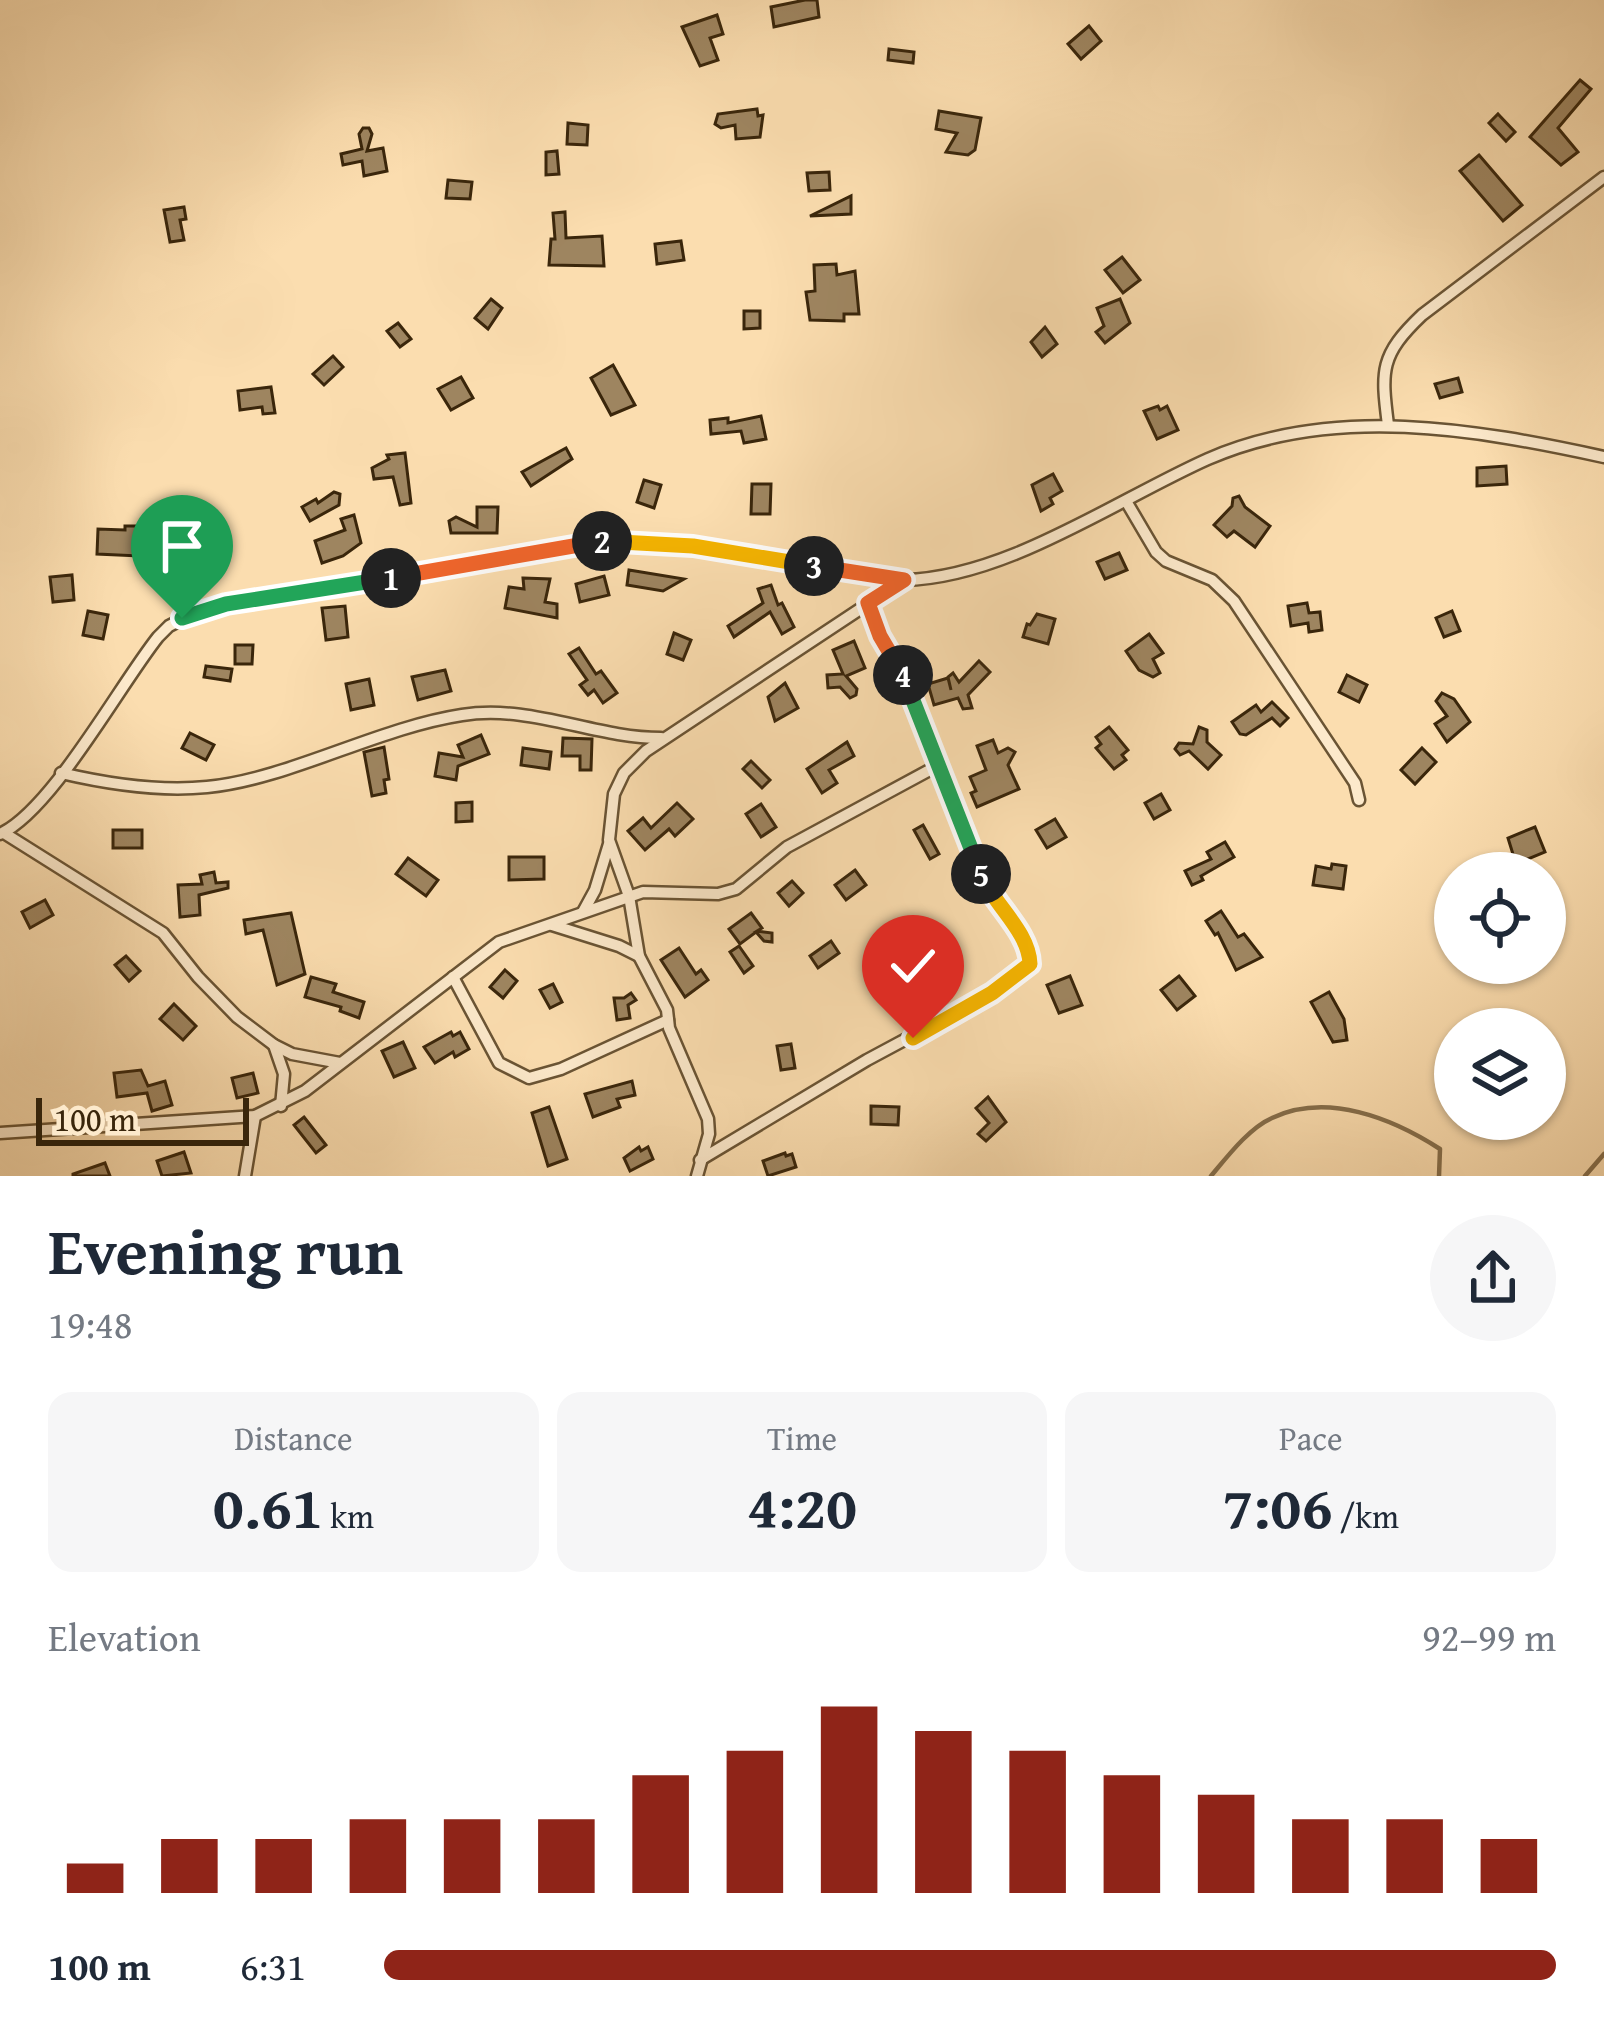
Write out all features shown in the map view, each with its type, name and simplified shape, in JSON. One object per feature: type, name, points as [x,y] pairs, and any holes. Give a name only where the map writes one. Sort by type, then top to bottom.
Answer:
[{"type":"street","points":[[1388,425],[1383,371],[1398,337],[1604,177]]},
{"type":"street","points":[[340,1063],[274,1046],[237,1017],[163,932],[2,833],[34,809],[158,637],[182,618],[214,606],[608,541],[693,546],[904,580],[966,572],[1210,459],[1262,440],[1317,429],[1388,425],[1499,435],[1604,457]]},
{"type":"street","points":[[1126,501],[1156,552],[1212,580],[1234,601],[1354,783],[1359,800]]},
{"type":"street","points":[[583,912],[596,890],[614,794],[624,773],[664,738],[904,580]]},
{"type":"street","points":[[700,1160],[867,1060],[992,993],[1030,964],[1024,941],[987,890],[906,683],[868,603]]},
{"type":"street","points":[[61,773],[105,783],[207,788],[424,724],[489,712],[557,720],[623,736],[664,738]]},
{"type":"street","points":[[0,1133],[255,1115],[281,1106],[499,942],[629,896],[665,891],[718,894],[736,889],[787,848],[937,766]]},
{"type":"street","points":[[609,840],[629,896],[639,956],[662,999],[708,1119],[698,1176]]},
{"type":"street","points":[[549,925],[639,956]]},
{"type":"street","points":[[452,977],[500,1064],[523,1077],[539,1078],[668,1020]]},
{"type":"street","points":[[274,1046],[284,1074],[281,1106]]},
{"type":"street","points":[[245,1176],[255,1115]]},
{"type":"building","points":[[817,0],[819,17],[774,27],[771,7]]},
{"type":"building","points":[[717,15],[723,34],[710,38],[718,60],[700,66],[682,27]]},
{"type":"building","points":[[1089,26],[1101,41],[1081,59],[1068,44]]},
{"type":"building","points":[[889,49],[914,52],[913,63],[888,60]]},
{"type":"building","points":[[1580,80],[1591,89],[1558,128],[1578,152],[1561,165],[1530,137]]},
{"type":"building","points":[[757,109],[758,116],[763,115],[760,137],[736,139],[735,125],[721,128],[715,124],[718,114]]},
{"type":"building","points":[[939,111],[981,118],[975,150],[968,155],[946,152],[957,133],[936,129]]},
{"type":"building","points":[[1498,114],[1515,132],[1506,141],[1489,123]]},
{"type":"building","points":[[568,123],[588,125],[587,145],[567,144]]},
{"type":"building","points":[[363,128],[372,134],[367,151],[383,148],[387,171],[364,176],[362,161],[343,165],[341,154],[362,149],[359,134]]},
{"type":"building","points":[[557,151],[559,174],[546,175],[546,152]]},
{"type":"building","points":[[1479,155],[1522,205],[1503,221],[1460,171]]},
{"type":"building","points":[[829,172],[830,190],[809,191],[807,173]]},
{"type":"building","points":[[448,180],[472,182],[470,199],[446,198]]},
{"type":"building","points":[[851,196],[851,214],[810,216]]},
{"type":"building","points":[[184,207],[186,219],[180,220],[184,240],[170,242],[164,210]]},
{"type":"building","points":[[565,212],[566,238],[602,236],[604,266],[549,265],[551,239],[555,239],[553,213]]},
{"type":"building","points":[[681,241],[684,260],[657,264],[655,244]]},
{"type":"building","points":[[1122,257],[1140,280],[1123,293],[1105,270]]},
{"type":"building","points":[[836,264],[837,275],[855,271],[859,314],[844,314],[844,321],[810,320],[806,292],[815,291],[814,265]]},
{"type":"building","points":[[491,299],[502,308],[488,329],[475,318]]},
{"type":"building","points":[[1120,299],[1130,323],[1105,343],[1096,332],[1104,326],[1097,308]]},
{"type":"building","points":[[744,311],[760,311],[760,328],[744,329]]},
{"type":"building","points":[[398,323],[411,339],[400,347],[387,331]]},
{"type":"building","points":[[1045,327],[1057,344],[1042,357],[1031,342]]},
{"type":"building","points":[[333,356],[343,367],[324,385],[313,374]]},
{"type":"building","points":[[613,365],[635,405],[611,415],[591,378]]},
{"type":"building","points":[[461,377],[473,398],[451,410],[438,389]]},
{"type":"building","points":[[1458,378],[1462,392],[1440,398],[1435,384]]},
{"type":"building","points":[[271,387],[275,413],[263,414],[262,407],[240,410],[238,391]]},
{"type":"building","points":[[1158,406],[1160,410],[1167,406],[1178,430],[1157,439],[1144,411]]},
{"type":"building","points":[[761,416],[766,439],[744,443],[741,431],[711,434],[710,420],[728,418],[728,423]]},
{"type":"building","points":[[566,448],[572,459],[531,486],[522,472]]},
{"type":"building","points":[[405,453],[411,503],[400,505],[393,477],[374,479],[372,468],[389,459],[387,455]]},
{"type":"building","points":[[1506,466],[1507,484],[1477,486],[1477,468]]},
{"type":"building","points":[[1053,474],[1062,491],[1041,511],[1032,485]]},
{"type":"building","points":[[644,480],[661,485],[654,508],[637,502]]},
{"type":"building","points":[[752,484],[771,484],[770,514],[751,514]]},
{"type":"building","points":[[334,492],[340,494],[339,505],[310,521],[302,507]]},
{"type":"building","points":[[1239,496],[1245,507],[1270,526],[1255,547],[1234,531],[1227,537],[1214,525]]},
{"type":"building","points":[[477,507],[498,507],[497,533],[451,533],[449,521],[456,517],[477,527]]},
{"type":"building","points":[[354,515],[361,543],[322,563],[315,541],[345,530],[341,519]]},
{"type":"building","points":[[125,526],[140,526],[139,556],[97,554],[98,529],[125,530]]},
{"type":"building","points":[[217,545],[218,563],[183,565],[182,547]]},
{"type":"building","points":[[1119,553],[1127,570],[1105,579],[1097,562]]},
{"type":"building","points":[[629,570],[684,579],[663,591],[627,585]]},
{"type":"building","points":[[72,575],[74,600],[53,602],[50,577]]},
{"type":"building","points":[[604,576],[609,595],[580,602],[576,584]]},
{"type":"building","points":[[523,578],[550,579],[545,602],[557,604],[557,618],[505,608],[509,587],[524,589]]},
{"type":"building","points":[[771,585],[794,627],[782,634],[770,612],[734,637],[728,626],[763,603],[758,589]]},
{"type":"building","points":[[1307,603],[1309,613],[1320,612],[1322,630],[1309,632],[1308,623],[1291,626],[1288,606]]},
{"type":"building","points":[[345,606],[348,637],[326,640],[322,608]]},
{"type":"building","points":[[88,611],[108,615],[103,639],[83,635]]},
{"type":"building","points":[[1452,611],[1460,631],[1444,637],[1436,618]]},
{"type":"building","points":[[1037,614],[1055,619],[1048,644],[1023,637]]},
{"type":"building","points":[[674,633],[691,640],[683,660],[667,654]]},
{"type":"building","points":[[1149,634],[1163,653],[1153,659],[1160,673],[1153,677],[1139,670],[1126,651]]},
{"type":"building","points":[[854,641],[865,668],[846,676],[857,689],[850,698],[840,687],[828,688],[827,675],[843,674],[833,650]]},
{"type":"building","points":[[235,645],[253,645],[252,664],[235,664]]},
{"type":"building","points":[[579,648],[596,674],[601,671],[617,693],[603,703],[594,690],[588,695],[580,685],[587,680],[569,654]]},
{"type":"building","points":[[979,661],[990,672],[968,695],[972,708],[963,709],[958,698],[934,705],[928,684],[948,678],[951,690],[948,677],[953,673],[959,682]]},
{"type":"building","points":[[206,666],[232,669],[230,681],[204,677]]},
{"type":"building","points":[[445,670],[451,691],[418,700],[412,677]]},
{"type":"building","points":[[1347,675],[1367,685],[1359,702],[1339,692]]},
{"type":"building","points":[[369,679],[374,705],[351,710],[346,684]]},
{"type":"building","points":[[785,683],[798,708],[775,721],[768,697]]},
{"type":"building","points":[[1442,693],[1454,699],[1470,722],[1447,742],[1435,724],[1447,716],[1436,701]]},
{"type":"building","points":[[1272,702],[1288,718],[1280,726],[1272,718],[1240,734],[1232,722],[1256,705],[1261,712]]},
{"type":"building","points":[[1109,727],[1128,750],[1122,755],[1126,760],[1114,769],[1096,748],[1101,744],[1096,737]]},
{"type":"building","points":[[1199,727],[1207,730],[1207,742],[1221,755],[1208,769],[1189,751],[1180,755],[1175,749],[1179,743],[1193,744]]},
{"type":"building","points":[[190,733],[214,745],[206,760],[182,748]]},
{"type":"building","points":[[481,735],[489,754],[458,766],[456,780],[435,776],[439,753],[463,757],[458,745]]},
{"type":"building","points":[[563,738],[592,739],[591,770],[580,770],[580,756],[562,756]]},
{"type":"building","points":[[993,740],[998,753],[1008,748],[1015,752],[1008,765],[1019,789],[977,807],[970,777],[986,770],[977,746]]},
{"type":"building","points":[[847,742],[854,756],[829,770],[837,783],[822,793],[807,769]]},
{"type":"building","points":[[384,747],[389,779],[384,780],[386,793],[372,796],[364,752]]},
{"type":"building","points":[[523,748],[551,752],[549,769],[521,765]]},
{"type":"building","points":[[1422,748],[1436,762],[1415,784],[1401,770]]},
{"type":"building","points":[[751,761],[770,780],[762,788],[743,769]]},
{"type":"building","points":[[1161,794],[1170,810],[1154,819],[1145,803]]},
{"type":"building","points":[[472,802],[472,821],[456,822],[456,803]]},
{"type":"building","points":[[677,803],[693,819],[675,836],[669,829],[645,850],[628,831],[643,818],[651,828]]},
{"type":"building","points":[[761,804],[776,827],[761,837],[746,814]]},
{"type":"building","points":[[1055,819],[1066,837],[1047,848],[1036,830]]},
{"type":"building","points":[[923,825],[939,854],[930,859],[914,830]]},
{"type":"building","points":[[1535,827],[1545,852],[1512,852],[1508,838]]},
{"type":"building","points":[[113,830],[142,830],[142,848],[113,848]]},
{"type":"building","points":[[1225,842],[1234,857],[1192,885],[1185,871],[1211,859],[1207,852]]},
{"type":"building","points":[[509,857],[544,857],[544,879],[509,880]]},
{"type":"building","points":[[408,858],[438,880],[426,896],[396,874]]},
{"type":"building","points":[[1332,864],[1346,866],[1343,889],[1313,885],[1316,866],[1331,869]]},
{"type":"building","points":[[855,870],[866,885],[846,900],[835,885]]},
{"type":"building","points":[[214,872],[216,883],[228,882],[228,888],[199,895],[200,915],[180,917],[178,885],[202,884],[200,875]]},
{"type":"building","points":[[792,881],[803,893],[789,906],[778,893]]},
{"type":"building","points":[[45,900],[53,915],[30,928],[22,912]]},
{"type":"building","points":[[1221,911],[1238,937],[1244,934],[1262,957],[1236,970],[1218,933],[1206,921]]},
{"type":"building","points":[[291,913],[305,974],[277,985],[263,930],[246,934],[244,920]]},
{"type":"building","points":[[751,913],[762,928],[757,931],[772,933],[772,942],[756,932],[740,944],[729,929]]},
{"type":"building","points":[[831,941],[839,953],[818,968],[810,956]]},
{"type":"building","points":[[739,946],[753,966],[744,973],[730,952]]},
{"type":"building","points":[[679,948],[696,974],[701,970],[708,980],[685,997],[661,960]]},
{"type":"building","points":[[126,956],[140,971],[129,981],[115,965]]},
{"type":"building","points":[[505,970],[517,981],[503,998],[490,987]]},
{"type":"building","points":[[917,970],[923,992],[902,997],[897,975]]},
{"type":"building","points":[[1070,976],[1082,1005],[1059,1013],[1047,985]]},
{"type":"building","points":[[1179,976],[1195,996],[1177,1010],[1161,990]]},
{"type":"building","points":[[311,977],[336,984],[333,992],[364,1002],[359,1018],[340,1011],[341,1007],[305,997]]},
{"type":"building","points":[[553,984],[562,1002],[550,1008],[540,990]]},
{"type":"building","points":[[1329,992],[1344,1019],[1347,1040],[1333,1042],[1311,1002]]},
{"type":"building","points":[[631,993],[636,1000],[628,1005],[630,1018],[617,1020],[614,998]]},
{"type":"building","points":[[174,1004],[196,1026],[183,1040],[160,1019]]},
{"type":"building","points":[[451,1032],[453,1036],[460,1032],[469,1049],[435,1063],[424,1047]]},
{"type":"building","points":[[403,1042],[415,1068],[394,1077],[382,1051]]},
{"type":"building","points":[[791,1044],[795,1068],[781,1070],[777,1046]]},
{"type":"building","points":[[141,1070],[148,1086],[165,1081],[172,1105],[152,1111],[147,1093],[117,1097],[114,1073]]},
{"type":"building","points":[[253,1073],[258,1093],[237,1098],[232,1078]]},
{"type":"building","points":[[632,1081],[635,1095],[617,1099],[620,1107],[593,1117],[585,1094]]},
{"type":"building","points":[[988,1097],[1006,1122],[986,1141],[978,1134],[989,1123],[976,1108]]},
{"type":"building","points":[[871,1106],[899,1107],[898,1125],[871,1124]]},
{"type":"building","points":[[549,1107],[567,1159],[548,1166],[532,1113]]},
{"type":"building","points":[[304,1117],[326,1145],[316,1153],[294,1125]]},
{"type":"building","points":[[639,1147],[641,1151],[648,1147],[653,1159],[630,1171],[624,1158]]},
{"type":"building","points":[[184,1152],[191,1173],[162,1176],[157,1161]]},
{"type":"building","points":[[792,1154],[796,1167],[768,1176],[763,1161]]},
{"type":"building","points":[[105,1163],[110,1176],[73,1176],[73,1174]]},
{"type":"waterway","points":[[1211,1176],[1263,1123],[1315,1108],[1359,1112],[1401,1127],[1440,1149],[1439,1176]]},
{"type":"waterway","points":[[1585,1176],[1604,1154]]},
{"type":"route","points":[[182,618],[226,604],[586,542],[693,546],[904,580],[868,603],[906,683],[987,890],[1030,956],[1025,970],[913,1038]]}]
